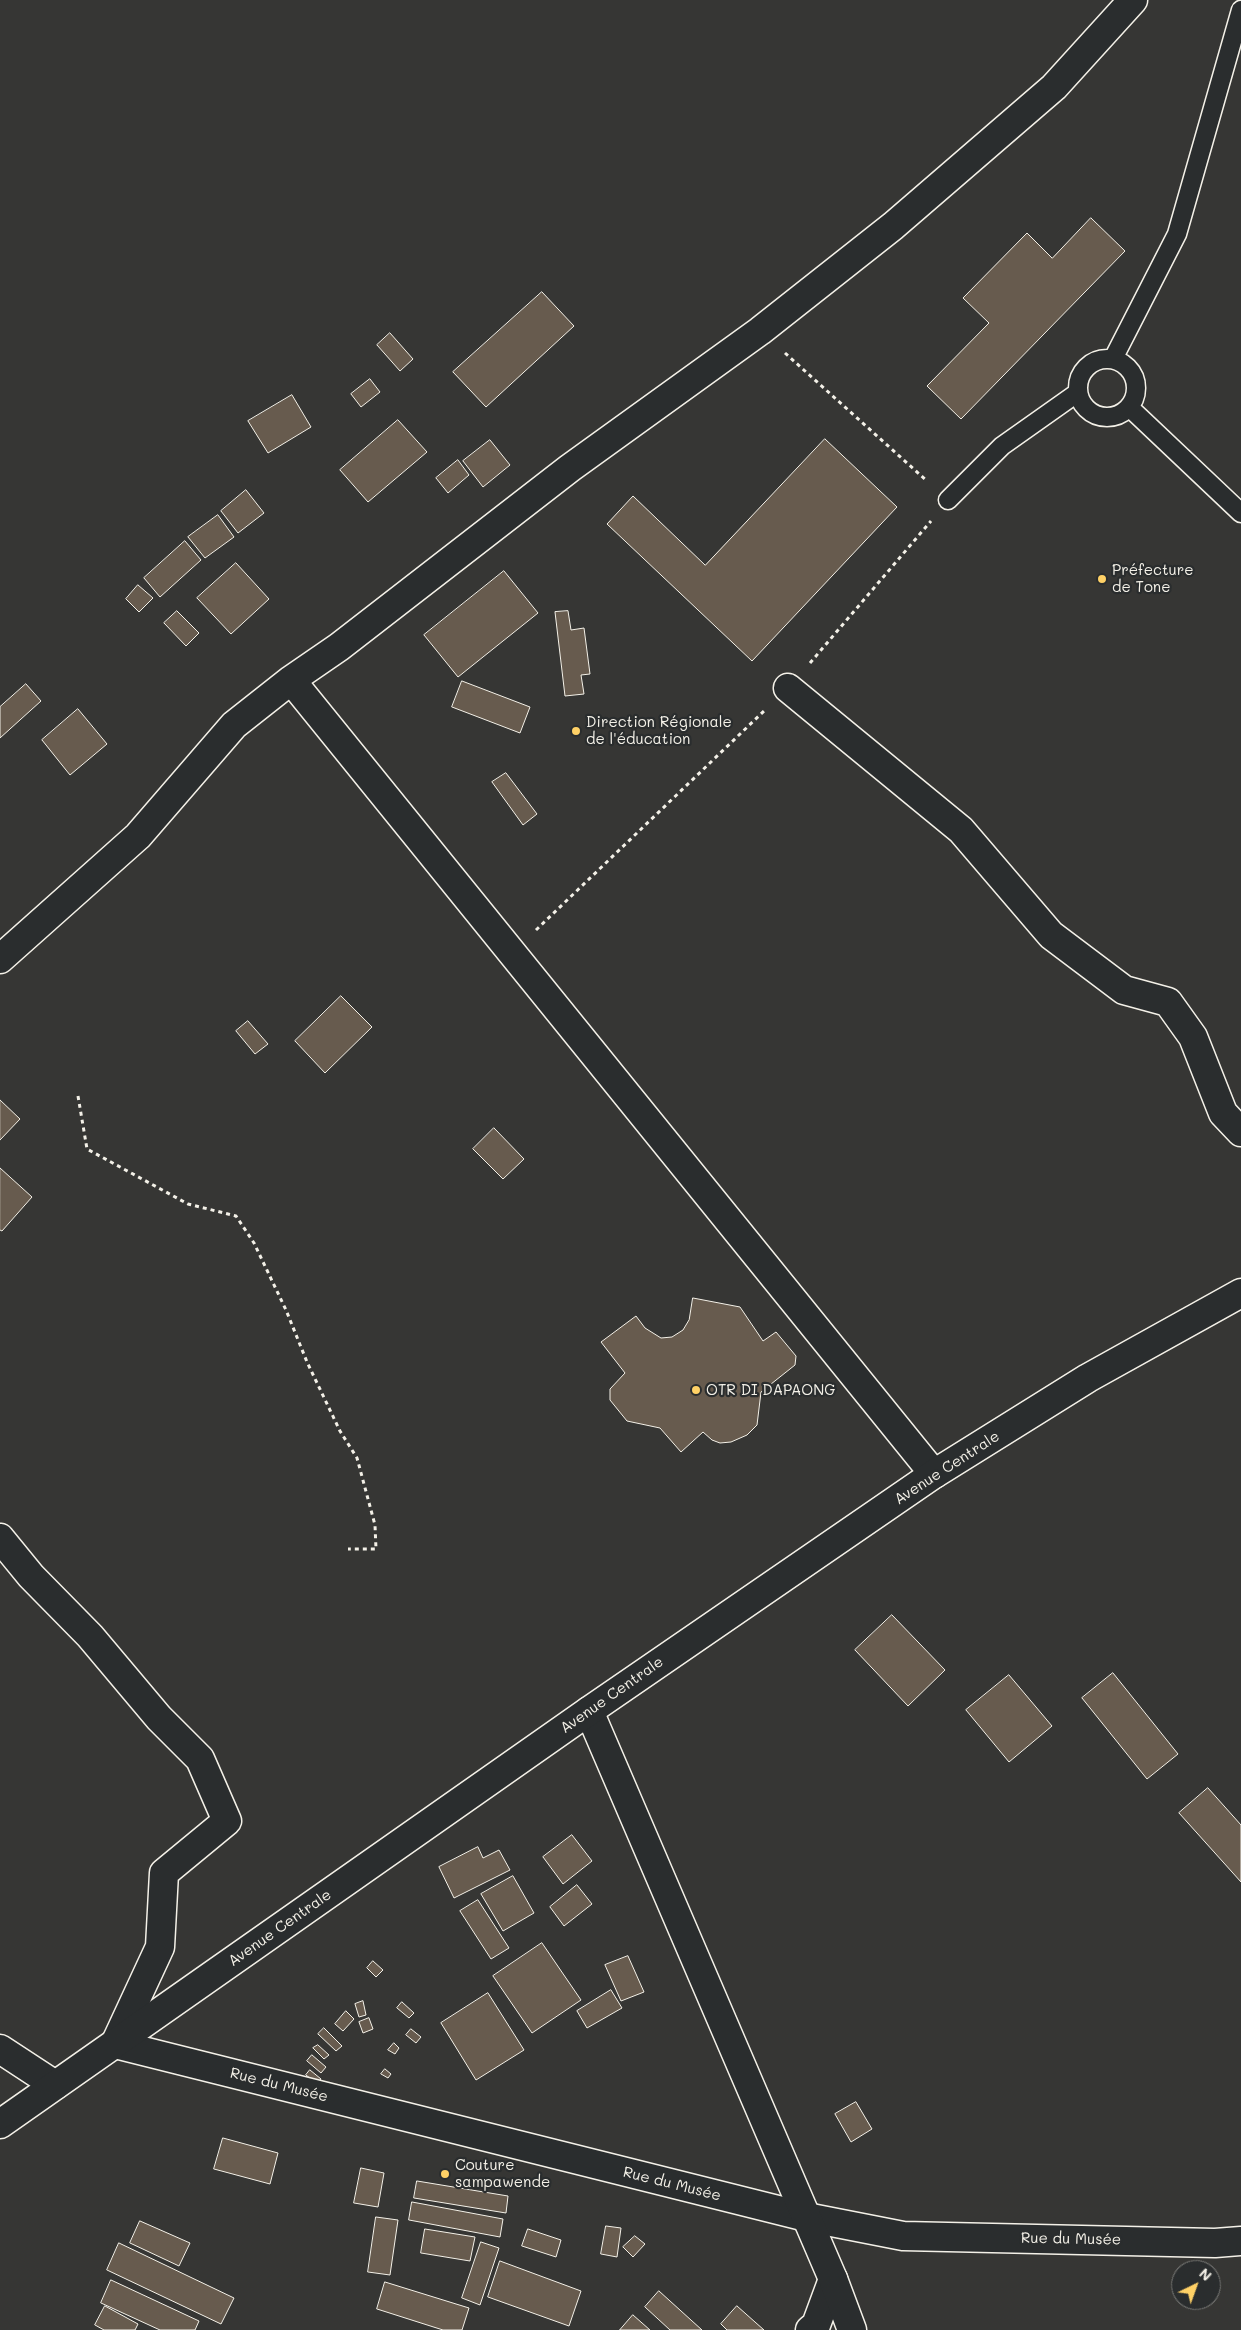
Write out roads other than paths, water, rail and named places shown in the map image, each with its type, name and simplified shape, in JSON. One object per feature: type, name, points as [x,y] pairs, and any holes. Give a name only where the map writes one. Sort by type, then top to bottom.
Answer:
[{"type":"street","points":[[0,958],[138,836],[234,725],[291,680],[339,647],[570,468],[760,331],[893,226],[1054,87],[1133,0]]},
{"type":"street","points":[[291,680],[934,1474]]},
{"type":"street","points":[[788,688],[961,830],[1051,935],[1124,990],[1168,1002],[1193,1038],[1223,1113],[1241,1132]]},
{"type":"street","name":"Avenue Centrale","points":[[0,2124],[589,1711],[934,1474],[1088,1378],[1241,1293]]},
{"type":"street","points":[[0,1538],[31,1576],[90,1636],[159,1718],[200,1759],[228,1820],[164,1873],[160,1947],[115,2044]]},
{"type":"street","points":[[589,1711],[833,2279],[852,2330]]},
{"type":"street","name":"Rue du Musée","points":[[115,2044],[806,2217],[903,2236],[1241,2241]]},
{"type":"street","points":[[0,2049],[56,2085]]},
{"type":"street","points":[[810,2330],[816,2325],[833,2279]]},
{"type":"lane","points":[[1113,359],[1177,234],[1241,10]]},
{"type":"lane","points":[[1113,359],[1121,363],[1133,375],[1136,391],[1129,407],[1113,417],[1094,415],[1080,402],[1077,393],[1080,374],[1086,366],[1094,361],[1113,359]]},
{"type":"lane","points":[[948,500],[1002,446],[1077,393]]},
{"type":"lane","points":[[1129,407],[1241,513]]},
{"type":"place","name":"Préfecture de Tone","points":[[1102,579]]},
{"type":"place","name":"Direction Régionale de l'éducation","points":[[576,731]]},
{"type":"place","name":"OTR DI DAPAONG","points":[[696,1390]]},
{"type":"place","name":"Couture sampawende","points":[[445,2174]]}]
